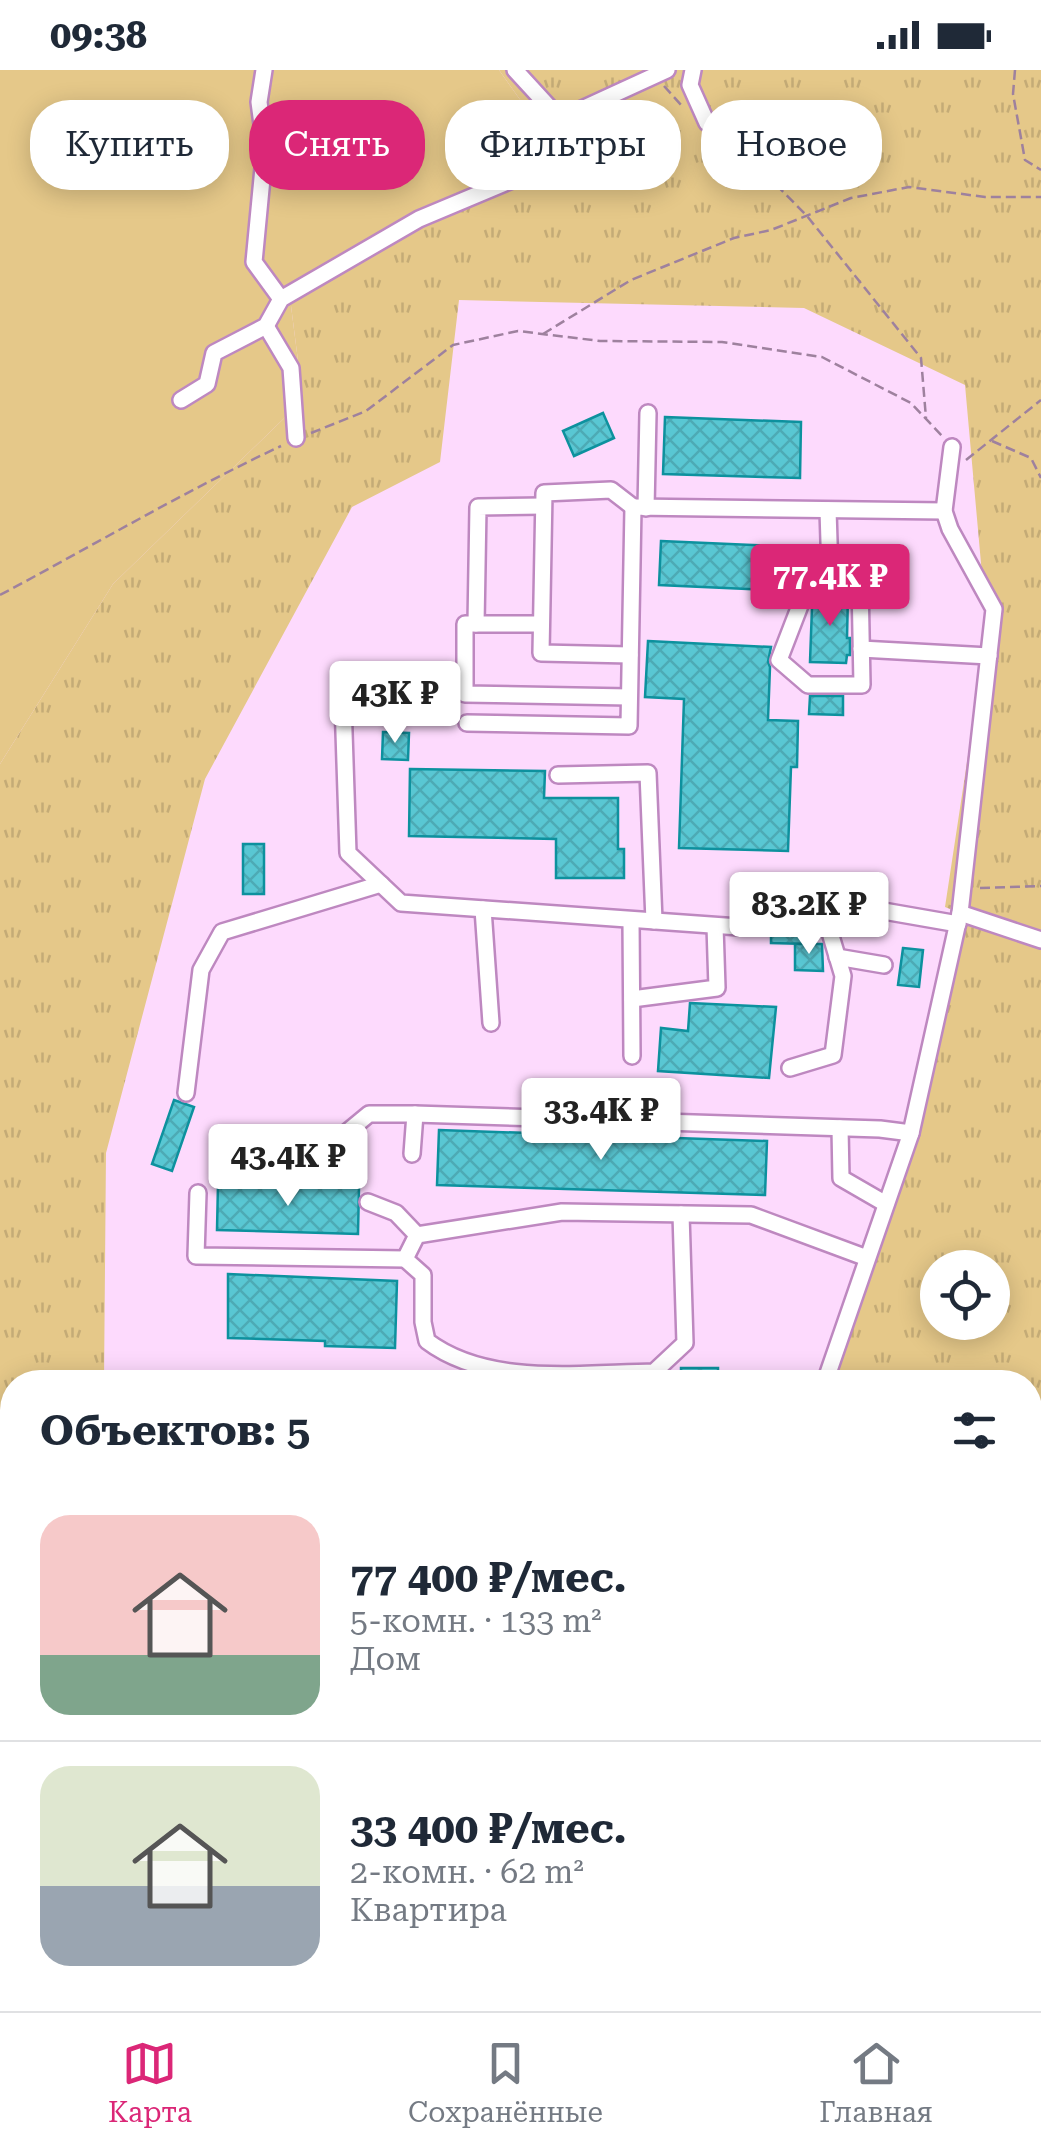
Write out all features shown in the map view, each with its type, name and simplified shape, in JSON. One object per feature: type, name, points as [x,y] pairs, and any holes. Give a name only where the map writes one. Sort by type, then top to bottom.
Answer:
[{"type":"street","points":[[264,70],[259,102],[265,148],[254,262],[282,299]]},
{"type":"street","points":[[516,70],[543,100]]},
{"type":"street","points":[[693,70],[690,86],[701,109]]},
{"type":"street","points":[[601,100],[660,73]]},
{"type":"street","points":[[181,400],[207,384],[214,353],[266,326],[282,299],[420,219],[489,190]]},
{"type":"street","points":[[266,326],[291,368],[296,438]]},
{"type":"street","points":[[467,722],[629,726],[630,655],[648,412]]},
{"type":"street","points":[[829,1370],[911,1133],[959,919],[994,608],[944,511],[952,447]]},
{"type":"street","points":[[630,655],[541,653],[544,492],[610,490],[640,507],[944,511]]},
{"type":"street","points":[[476,624],[478,507],[544,506]]},
{"type":"street","points":[[828,510],[830,574]]},
{"type":"street","points":[[830,574],[860,581],[861,649],[862,684],[808,685],[779,660],[812,577],[830,574]]},
{"type":"street","points":[[542,624],[465,624],[464,694],[630,697]]},
{"type":"street","points":[[861,649],[989,656]]},
{"type":"street","points":[[343,702],[348,853],[401,903],[739,927],[762,903],[832,902],[959,919],[1041,940]]},
{"type":"street","points":[[558,775],[648,774],[654,921]]},
{"type":"street","points":[[186,1092],[200,970],[222,932],[381,884]]},
{"type":"street","points":[[790,1068],[833,1055],[843,976],[831,936],[832,902]]},
{"type":"street","points":[[483,909],[491,1023]]},
{"type":"street","points":[[632,920],[632,1056]]},
{"type":"street","points":[[632,999],[717,988],[715,926]]},
{"type":"street","points":[[837,957],[884,966]]},
{"type":"street","points":[[323,1152],[369,1114],[911,1133]]},
{"type":"street","points":[[412,1154],[415,1114]]},
{"type":"street","points":[[840,1128],[842,1178],[886,1204]]},
{"type":"street","points":[[198,1193],[196,1256],[405,1259],[423,1274],[428,1341],[445,1354],[489,1370]]},
{"type":"street","points":[[368,1202],[396,1213],[417,1235]]},
{"type":"street","points":[[417,1235],[562,1212],[751,1215],[867,1258]]},
{"type":"street","points":[[656,1370],[685,1343],[681,1214]]},
{"type":"street","points":[[405,1259],[417,1235]]},
{"type":"path","points":[[1015,70],[1013,94],[1025,160],[1041,170]]},
{"type":"path","points":[[660,73],[686,111],[701,119]]},
{"type":"path","points":[[542,334],[631,280],[734,238],[770,230],[851,198],[910,188],[985,197],[1041,197]]},
{"type":"path","points":[[781,190],[807,216],[921,358],[926,419]]},
{"type":"path","points":[[0,595],[112,536],[190,489],[296,438],[366,411],[454,345],[518,331],[600,341],[722,342],[822,357],[911,402],[952,447]]},
{"type":"path","points":[[949,474],[1041,400]]},
{"type":"path","points":[[990,441],[1031,458],[1041,478]]},
{"type":"path","points":[[963,888],[1041,886]]},
{"type":"green space","points":[[0,70],[499,70],[520,100],[445,100],[445,190],[484,190],[290,298],[303,400],[113,584],[0,764]]},
{"type":"green space","points":[[499,70],[1041,70],[1041,1370],[829,1370],[911,1133],[960,913],[945,907],[987,630],[965,385],[804,308],[459,300],[440,462],[352,507],[205,779],[106,1153],[104,1370],[0,1370],[0,764],[113,584],[303,400],[290,298],[484,190],[681,190],[681,100],[520,100]]},
{"type":"building","points":[[603,413],[614,438],[574,456],[563,431]]},
{"type":"building","points":[[665,417],[801,422],[800,478],[663,474]]},
{"type":"building","points":[[661,541],[798,547],[794,591],[659,585]]},
{"type":"building","points":[[816,594],[848,595],[850,655],[846,663],[810,662]]},
{"type":"building","points":[[648,641],[771,647],[768,720],[798,721],[797,767],[791,767],[788,851],[679,848],[684,699],[645,697]]},
{"type":"building","points":[[810,696],[843,696],[843,715],[809,714]]},
{"type":"building","points":[[383,732],[409,733],[408,760],[382,759]]},
{"type":"building","points":[[410,769],[545,771],[544,798],[618,798],[618,849],[624,849],[624,878],[556,878],[556,839],[409,836]]},
{"type":"building","points":[[243,844],[264,844],[264,894],[243,894]]},
{"type":"building","points":[[771,917],[807,918],[806,944],[771,943]]},
{"type":"building","points":[[795,944],[822,944],[823,971],[795,970]]},
{"type":"building","points":[[903,948],[923,950],[919,987],[898,985]]},
{"type":"building","points":[[690,1003],[776,1007],[769,1078],[658,1071],[661,1028],[688,1031]]},
{"type":"building","points":[[174,1100],[194,1107],[172,1171],[152,1164]]},
{"type":"building","points":[[439,1130],[767,1141],[765,1195],[437,1185]]},
{"type":"building","points":[[218,1184],[359,1188],[358,1234],[217,1230]]},
{"type":"building","points":[[228,1274],[397,1281],[395,1348],[228,1338]]},
{"type":"building","points":[[681,1368],[718,1368],[718,1370]]}]
